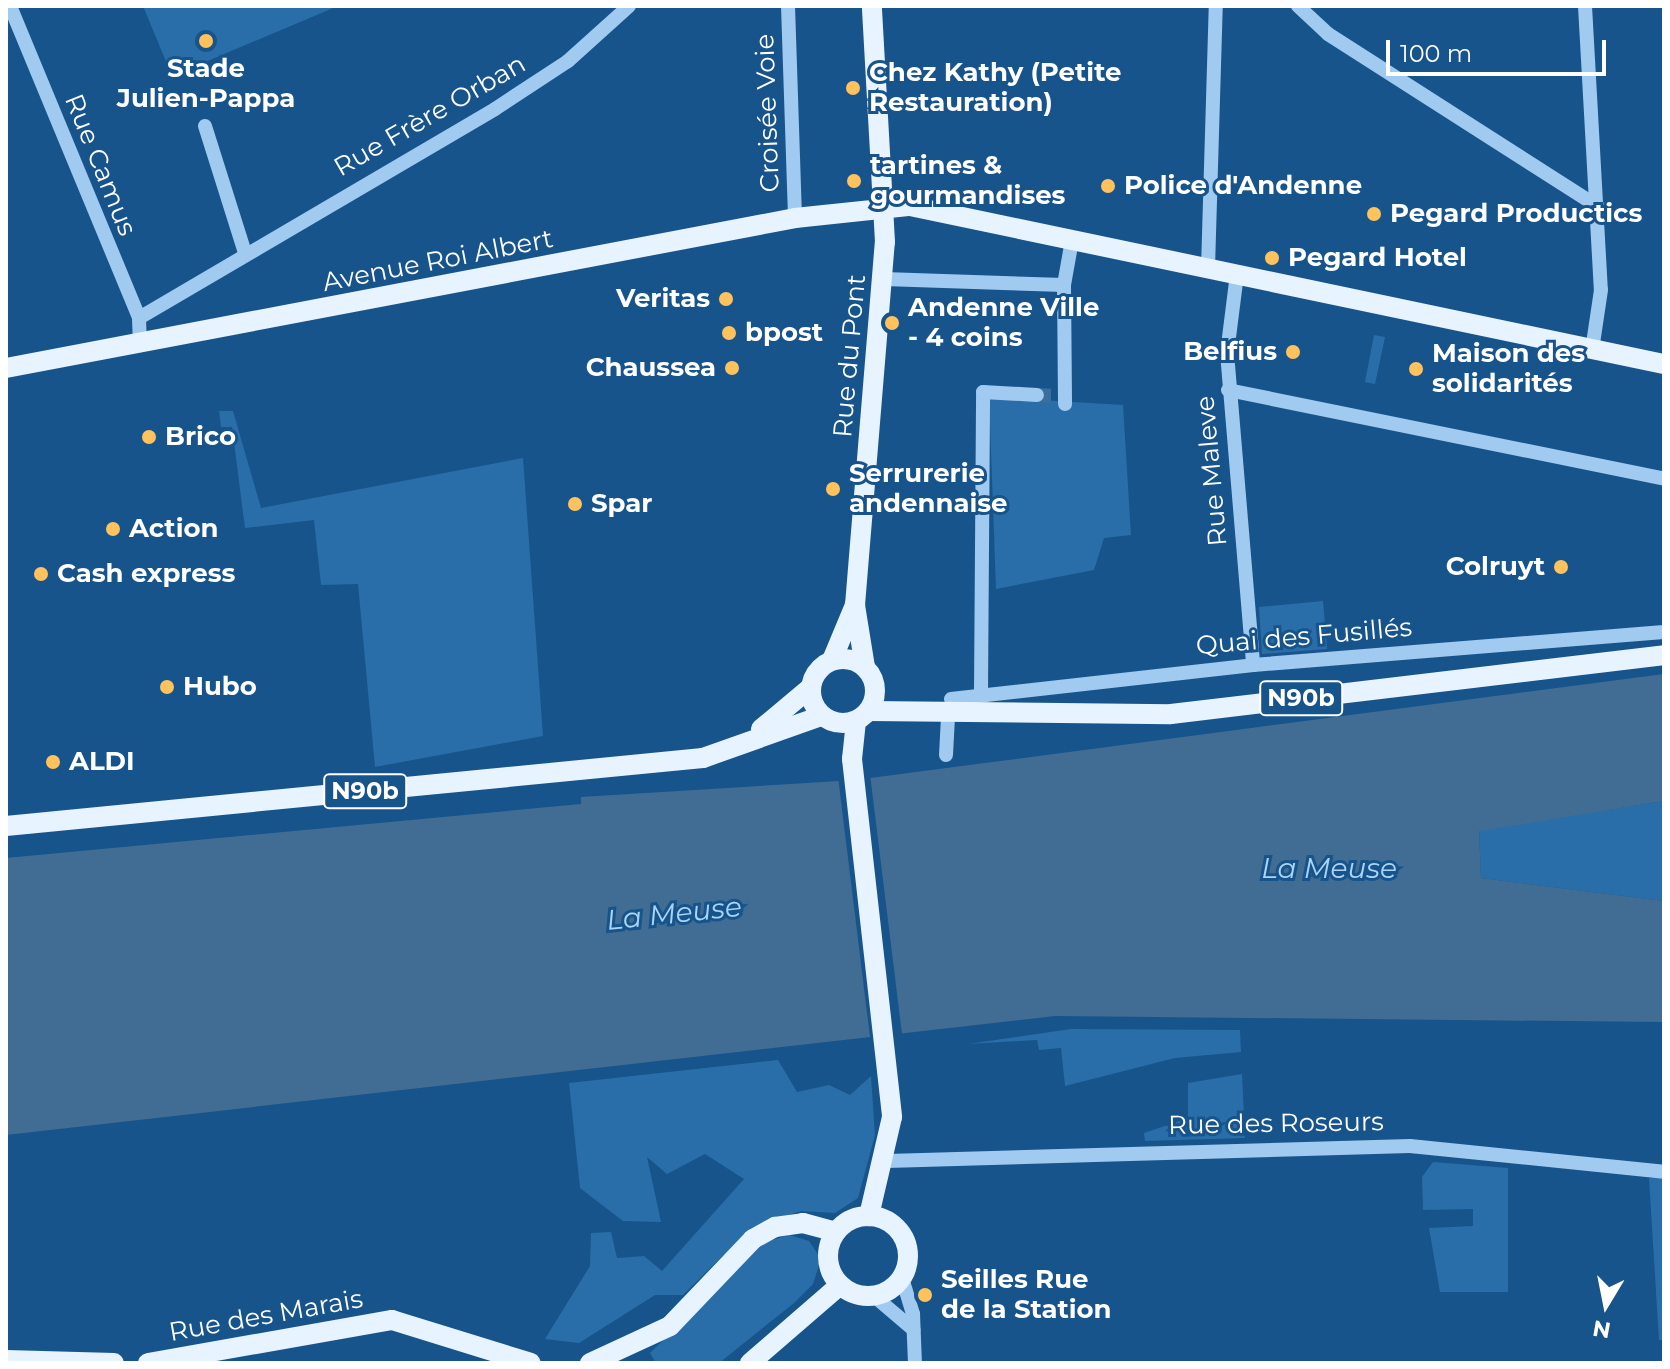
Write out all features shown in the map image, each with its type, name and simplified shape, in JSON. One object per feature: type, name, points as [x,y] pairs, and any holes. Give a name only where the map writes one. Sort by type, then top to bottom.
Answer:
[{"type":"main road","name":"Rue du Pont","points":[[872,6],[884,279],[855,605],[865,667],[875,687]]},
{"type":"main road","name":"Avenue Roi Albert","points":[[6,368],[795,218],[910,206],[1664,364]]},
{"type":"main road","name":"Rue du Pont","points":[[810,688],[832,660],[855,605]]},
{"type":"main road","name":"N90b","points":[[6,826],[724,752],[750,741],[846,718],[945,710],[1171,714],[1664,655]]},
{"type":"main road","points":[[832,660],[865,667]]},
{"type":"main road","points":[[846,718],[875,687]]},
{"type":"main road","name":"N90b","points":[[875,687],[945,710]]},
{"type":"main road","points":[[810,688],[846,718],[888,1056],[887,1161],[869,1216],[836,1232],[828,1249],[840,1285]]},
{"type":"main road","name":"N90b","points":[[750,741],[810,688]]},
{"type":"main road","points":[[840,1285],[874,1296],[902,1278],[906,1244],[898,1230],[869,1216]]},
{"type":"main road","points":[[590,1363],[623,1358],[670,1326],[753,1239],[803,1223],[836,1232]]},
{"type":"main road","points":[[750,1363],[840,1285]]},
{"type":"main road","name":"Rue des Marais","points":[[148,1363],[392,1320],[531,1363]]},
{"type":"main road","points":[[6,1360],[114,1363]]},
{"type":"street","name":"Rue Camus","points":[[10,6],[139,318],[140,343]]},
{"type":"street","name":"Rue Frère Orban","points":[[139,318],[495,109],[568,61],[629,6]]},
{"type":"street","name":"Croisée Voie","points":[[788,6],[795,218]]},
{"type":"street","points":[[1208,268],[1216,6]]},
{"type":"street","points":[[1298,6],[1328,34],[1598,207]]},
{"type":"street","points":[[1585,6],[1601,290],[1592,350]]},
{"type":"street","points":[[205,126],[245,253]]},
{"type":"street","points":[[1063,399],[1064,285],[1072,240]]},
{"type":"street","name":"Rue Maleve","points":[[1237,274],[1227,329],[1228,390],[1253,665]]},
{"type":"street","points":[[884,279],[1064,285]]},
{"type":"street","points":[[1228,390],[1664,479]]},
{"type":"street","points":[[981,691],[983,392],[1037,395]]},
{"type":"street","name":"Quai des Fusillés","points":[[945,710],[981,691],[1253,665],[1664,632]]},
{"type":"street","points":[[945,710],[946,755]]},
{"type":"street","name":"Rue des Roseurs","points":[[887,1161],[1410,1146],[1664,1172]]},
{"type":"street","points":[[902,1278],[915,1330],[915,1363]]},
{"type":"street","points":[[874,1296],[915,1330]]},
{"type":"shaded area","name":"Stade Julien-Pappa","points":[[143,6],[338,6],[172,76]]},
{"type":"shaded area","points":[[1374,335],[1385,337],[1375,384],[1365,382]]},
{"type":"shaded area","points":[[989,397],[1123,405],[1131,535],[1104,538],[1094,570],[996,589]]},
{"type":"shaded area","points":[[219,411],[233,411],[261,508],[523,458],[543,736],[375,767],[358,584],[321,585],[314,520],[245,528],[232,427],[221,427]]},
{"type":"shaded area","points":[[1323,601],[1327,649],[1262,654],[1259,607]]},
{"type":"shaded area","points":[[1664,801],[1664,901],[1481,878],[1479,830]]},
{"type":"shaded area","points":[[1071,1029],[1240,1030],[1241,1052],[1175,1058],[1065,1086],[1061,1048],[1039,1050],[1037,1040],[968,1044]]},
{"type":"shaded area","points":[[778,1060],[797,1092],[829,1085],[850,1095],[871,1076],[875,1135],[858,1198],[835,1213],[801,1211],[751,1228],[683,1295],[655,1295],[579,1343],[545,1339],[590,1266],[591,1233],[611,1232],[617,1258],[644,1256],[662,1271],[744,1179],[705,1154],[667,1174],[647,1157],[661,1222],[623,1221],[580,1188],[569,1083]]},
{"type":"shaded area","points":[[1242,1074],[1245,1138],[1145,1141],[1144,1133],[1188,1118],[1188,1083]]},
{"type":"shaded area","points":[[1433,1162],[1508,1168],[1508,1292],[1440,1292],[1429,1228],[1473,1226],[1473,1209],[1423,1210],[1422,1177]]},
{"type":"shaded area","points":[[1649,1178],[1664,1178],[1664,1340],[1659,1340]]},
{"type":"shaded area","points":[[789,1235],[809,1241],[821,1259],[813,1284],[794,1303],[719,1363],[656,1363],[650,1353],[765,1242]]},
{"type":"water","name":"La Meuse","points":[[1664,674],[1664,801],[1479,831],[1481,878],[1664,901],[1664,1022],[1055,1016],[6,1135],[6,858],[581,804],[581,797],[855,780]]},
{"type":"pier","points":[[870,774],[902,1034],[870,1037],[838,777]]},
{"type":"tunnel","points":[[1037,395],[1059,396]]},
{"type":"place","name":"Stade Julien-Pappa","points":[[206,41]]},
{"type":"place","name":"Chez Kathy (Petite Restauration)","points":[[853,88]]},
{"type":"place","name":"tartines & gourmandises","points":[[854,181]]},
{"type":"place","name":"Police d'Andenne","points":[[1108,186]]},
{"type":"place","name":"Pegard Productics","points":[[1374,214]]},
{"type":"place","name":"Pegard Hotel","points":[[1272,258]]},
{"type":"place","name":"Veritas","points":[[726,299]]},
{"type":"place","name":"Andenne Ville - 4 coins","points":[[892,323]]},
{"type":"place","name":"bpost","points":[[729,333]]},
{"type":"place","name":"Belfius","points":[[1293,352]]},
{"type":"place","name":"Chaussea","points":[[732,368]]},
{"type":"place","name":"Maison des solidarités","points":[[1416,369]]},
{"type":"place","name":"Brico","points":[[149,437]]},
{"type":"place","name":"Serrurerie andennaise","points":[[833,489]]},
{"type":"place","name":"Spar","points":[[575,504]]},
{"type":"place","name":"Action","points":[[113,529]]},
{"type":"place","name":"Colruyt","points":[[1561,567]]},
{"type":"place","name":"Cash express","points":[[41,574]]},
{"type":"place","name":"Hubo","points":[[167,687]]},
{"type":"place","name":"ALDI","points":[[53,762]]},
{"type":"place","name":"Seilles Rue de la Station","points":[[925,1295]]}]
